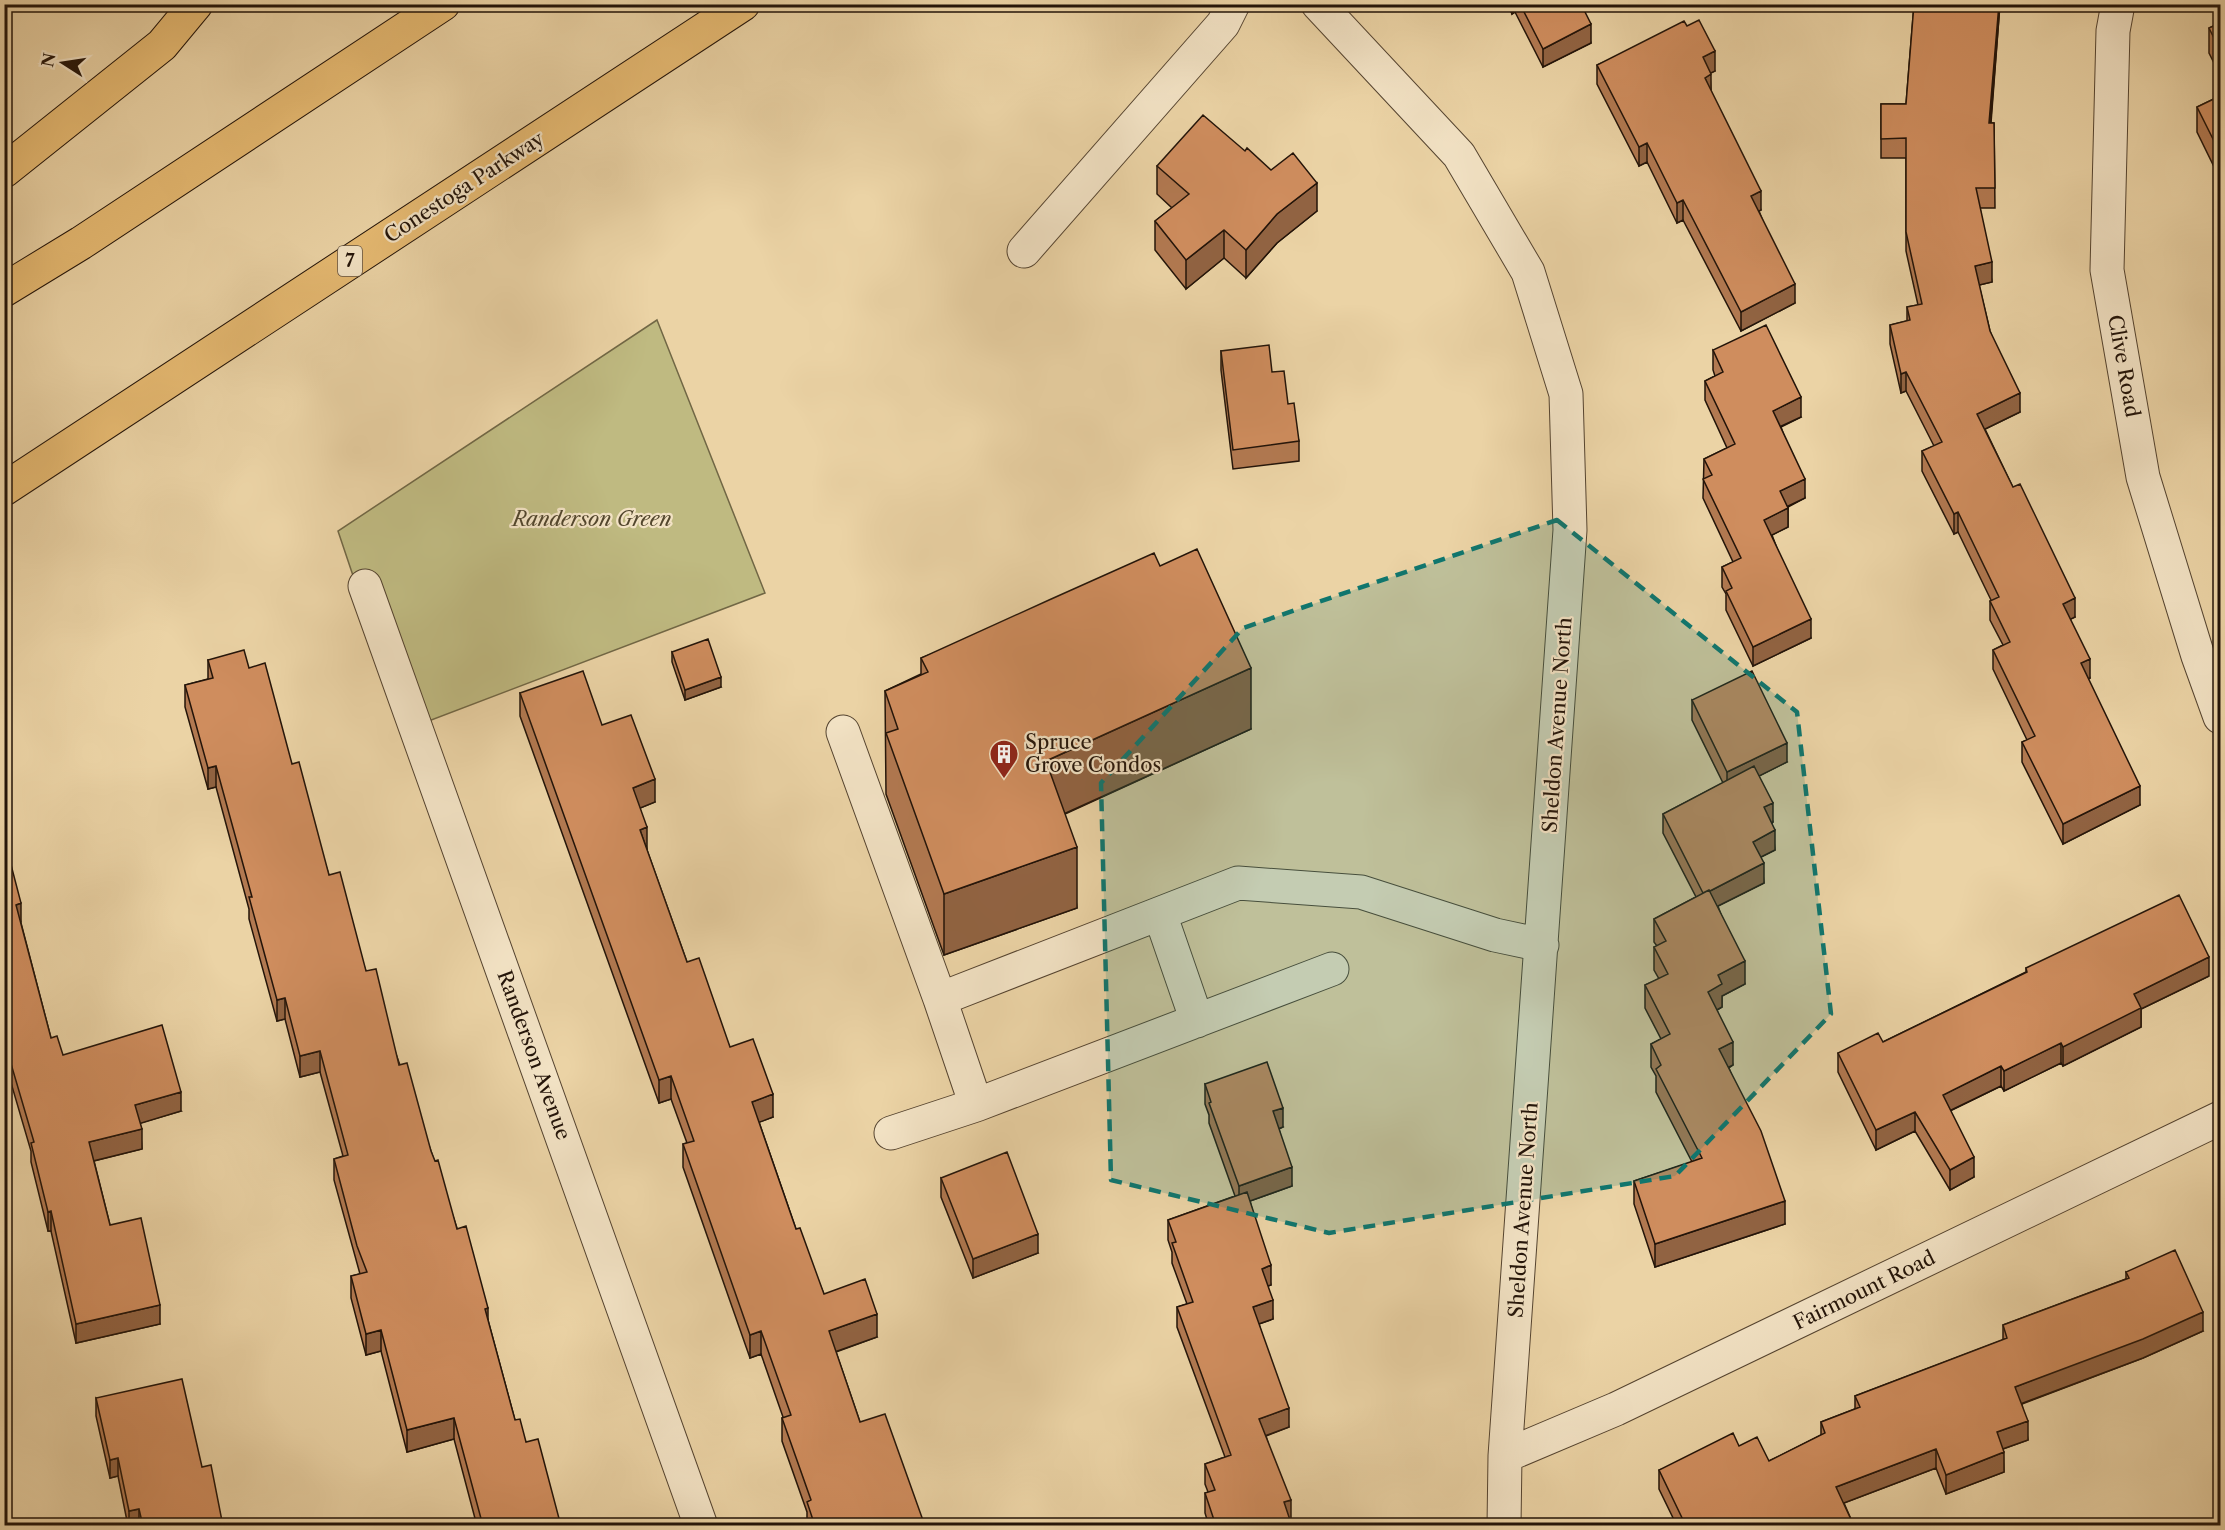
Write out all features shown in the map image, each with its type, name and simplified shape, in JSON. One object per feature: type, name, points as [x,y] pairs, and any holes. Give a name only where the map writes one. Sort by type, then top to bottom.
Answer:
[{"type":"highway","points":[[4,171],[162,45],[196,4]]},
{"type":"highway","points":[[4,290],[81,243],[443,4]]},
{"type":"highway","name":"Conestoga Parkway","points":[[4,489],[743,4]]},
{"type":"street","points":[[1024,251],[1223,24],[1233,4]]},
{"type":"street","name":"Sheldon Avenue North","points":[[1318,4],[1459,155],[1528,272],[1566,394],[1570,530],[1505,1456],[1504,1526]]},
{"type":"street","name":"Clive Road","points":[[2118,4],[2113,31],[2107,270],[2144,477],[2198,656],[2220,717]]},
{"type":"street","name":"Randerson Avenue","points":[[365,586],[701,1526]]},
{"type":"street","points":[[843,732],[976,1105]]},
{"type":"street","points":[[940,999],[1238,883],[1361,891],[1495,935],[1542,945]]},
{"type":"street","points":[[1160,914],[1197,1021]]},
{"type":"street","points":[[891,1133],[976,1105],[1332,969]]},
{"type":"street","name":"Fairmount Road","points":[[1505,1456],[1616,1409],[2220,1118]]},
{"type":"highlighted area","points":[[1557,520],[1797,712],[1831,1014],[1675,1176],[1329,1233],[1111,1180],[1101,783],[1243,628]]},
{"type":"green space","name":"Randerson Green","points":[[657,320],[765,593],[405,730],[338,531]]},
{"type":"building","points":[[1520,4],[1581,4],[1591,24],[1543,49]]},
{"type":"building","points":[[1914,4],[1999,4],[1989,123],[1994,123],[1995,188],[1976,188],[1992,262],[1975,266],[1990,331],[2020,393],[1977,414],[2013,487],[2020,484],[2075,598],[2063,604],[2090,659],[2081,663],[2140,786],[2063,824],[2022,742],[2035,736],[1993,650],[2010,642],[1990,601],[1999,597],[1958,512],[1954,514],[1922,451],[1942,442],[1906,372],[1901,374],[1890,325],[1910,320],[1907,307],[1922,304],[1906,232],[1906,138],[1881,139],[1881,104],[1906,104]]},
{"type":"building","points":[[1699,20],[1715,51],[1703,57],[1711,74],[1705,78],[1761,191],[1751,196],[1795,284],[1741,312],[1683,200],[1677,203],[1647,143],[1639,147],[1597,65],[1684,21],[1687,26]]},
{"type":"building","points":[[2220,23],[2220,50],[2209,28]]},
{"type":"building","points":[[2220,96],[2220,153],[2197,107]]},
{"type":"building","points":[[1203,115],[1245,151],[1247,148],[1271,170],[1293,153],[1317,183],[1277,214],[1246,250],[1224,230],[1186,260],[1155,221],[1189,194],[1157,166]]},
{"type":"building","points":[[1766,325],[1801,397],[1773,411],[1805,479],[1780,491],[1788,508],[1764,520],[1811,619],[1753,647],[1726,591],[1732,588],[1722,567],[1741,558],[1703,479],[1712,475],[1704,459],[1735,444],[1705,381],[1723,372],[1713,350]]},
{"type":"building","points":[[1269,345],[1272,372],[1284,371],[1288,404],[1294,403],[1299,441],[1233,450],[1221,351]]},
{"type":"building","name":"Spruce Grove Condos","points":[[1197,549],[1251,668],[1046,761],[1077,847],[944,894],[886,733],[898,729],[885,691],[928,672],[921,658],[1154,553],[1160,566]]},
{"type":"building","points":[[708,639],[721,677],[685,690],[672,652]]},
{"type":"building","points":[[244,650],[249,668],[265,663],[292,764],[299,762],[329,875],[340,872],[366,971],[376,969],[399,1065],[407,1063],[431,1151],[435,1161],[438,1160],[457,1229],[466,1226],[488,1308],[485,1309],[515,1420],[520,1419],[526,1442],[538,1439],[561,1526],[483,1526],[454,1418],[407,1430],[381,1330],[366,1334],[351,1276],[367,1272],[357,1246],[334,1159],[348,1155],[320,1051],[300,1056],[285,998],[277,1000],[216,766],[208,768],[185,685],[213,678],[208,660]]},
{"type":"building","points":[[583,671],[602,725],[631,715],[655,779],[633,788],[647,827],[640,830],[687,962],[699,958],[730,1047],[753,1039],[773,1094],[752,1102],[796,1229],[800,1228],[824,1294],[865,1279],[877,1314],[829,1331],[860,1422],[885,1414],[925,1526],[815,1526],[807,1502],[811,1500],[782,1418],[791,1415],[761,1331],[750,1335],[683,1144],[694,1141],[671,1076],[659,1080],[520,693]]},
{"type":"building","points":[[1752,671],[1787,743],[1727,772],[1692,700]]},
{"type":"building","points":[[1754,766],[1773,803],[1764,807],[1775,830],[1753,842],[1764,863],[1703,893],[1663,814]]},
{"type":"building","points":[[4,838],[21,903],[16,905],[51,1038],[57,1036],[63,1055],[162,1025],[181,1092],[135,1105],[142,1129],[89,1142],[110,1225],[141,1218],[160,1305],[76,1324],[51,1211],[48,1212],[31,1143],[34,1142],[4,1040]]},
{"type":"building","points":[[1709,890],[1745,961],[1718,975],[1722,984],[1708,992],[1733,1042],[1719,1049],[1761,1131],[1785,1201],[1655,1244],[1634,1181],[1702,1158],[1656,1069],[1661,1065],[1651,1044],[1670,1034],[1645,985],[1668,974],[1654,947],[1666,941],[1654,919]]},
{"type":"building","points":[[2179,895],[2209,957],[2134,994],[2141,1008],[2063,1047],[2061,1043],[2004,1071],[2001,1066],[1943,1095],[1974,1157],[1950,1170],[1915,1112],[1876,1130],[1838,1053],[1878,1033],[1883,1042],[2027,972],[2026,968]]},
{"type":"building","points":[[1267,1062],[1283,1108],[1273,1111],[1292,1167],[1239,1186],[1209,1103],[1211,1102],[1205,1084]]},
{"type":"building","points":[[1007,1152],[1038,1234],[973,1259],[941,1178]]},
{"type":"building","points":[[1247,1192],[1271,1265],[1262,1269],[1273,1300],[1253,1307],[1289,1408],[1259,1419],[1291,1500],[1284,1502],[1290,1520],[1286,1522],[1288,1526],[1216,1526],[1205,1493],[1215,1490],[1205,1464],[1231,1455],[1177,1307],[1193,1302],[1172,1243],[1176,1242],[1168,1220]]},
{"type":"building","points":[[2175,1250],[2203,1312],[2143,1339],[2015,1387],[2028,1421],[1997,1432],[2004,1452],[1946,1475],[1936,1449],[1836,1487],[1854,1526],[1686,1526],[1659,1470],[1733,1433],[1739,1446],[1757,1437],[1769,1461],[1825,1433],[1821,1422],[1860,1407],[1855,1396],[2007,1338],[2003,1325],[2129,1278],[2126,1272]]},
{"type":"building","points":[[182,1379],[202,1467],[211,1465],[223,1526],[143,1526],[139,1509],[129,1511],[118,1458],[110,1460],[96,1398]]},
{"type":"place","name":"Spruce Grove Condos","points":[[1004,780]]}]
